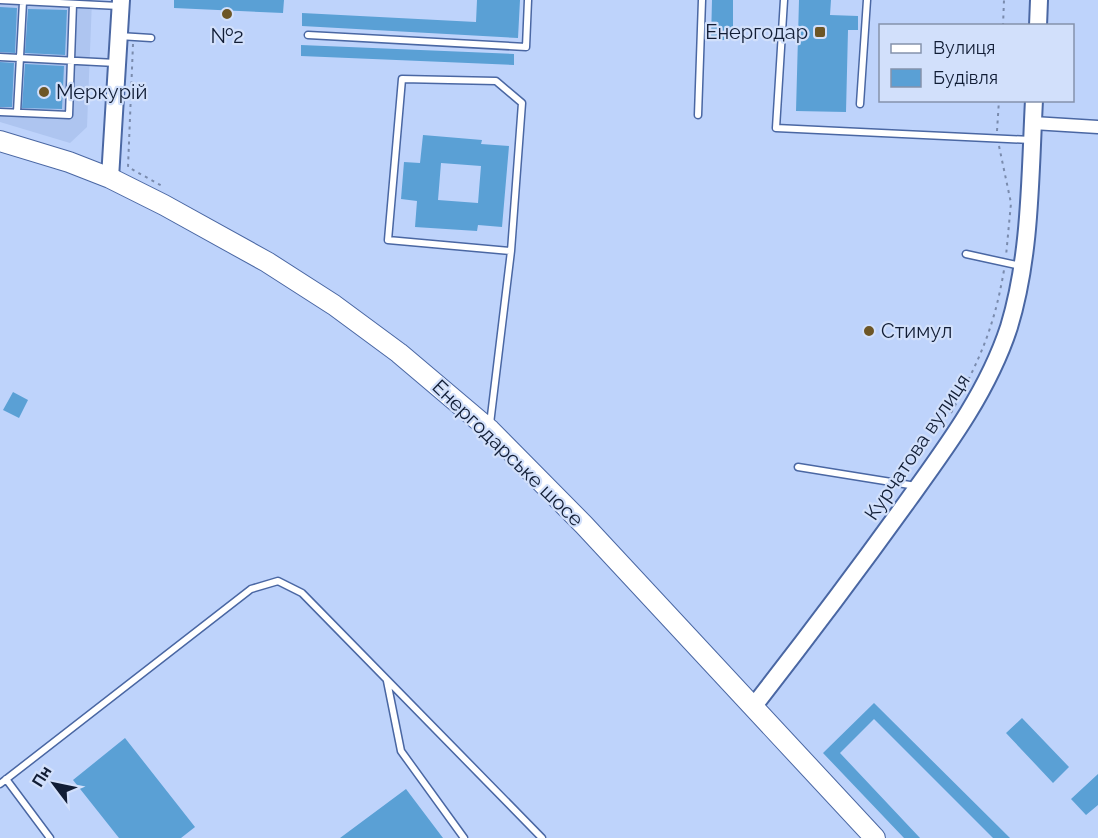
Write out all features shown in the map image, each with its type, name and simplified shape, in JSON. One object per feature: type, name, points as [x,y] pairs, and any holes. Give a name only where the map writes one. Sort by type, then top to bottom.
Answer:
[{"type":"main road","name":"Енергодарське шосе","points":[[0,141],[69,162],[110,178],[267,262],[334,305],[399,353],[490,430],[584,525],[875,838]]},
{"type":"street","points":[[1038,24],[1039,0]]},
{"type":"street","points":[[110,178],[117,63],[126,37],[121,3]]},
{"type":"street","name":"Курчатова вулиця","points":[[753,707],[919,486],[965,419],[988,377],[1010,324],[1022,266],[1034,102]]},
{"type":"street","points":[[1032,131],[1098,127]]},
{"type":"lane","points":[[0,0],[73,4],[121,3]]},
{"type":"lane","points":[[308,35],[526,47],[528,0]]},
{"type":"lane","points":[[698,115],[702,0]]},
{"type":"lane","points":[[783,0],[776,128],[997,138],[1032,131]]},
{"type":"lane","points":[[860,104],[867,0]]},
{"type":"lane","points":[[17,112],[23,2]]},
{"type":"lane","points":[[0,112],[69,115],[73,4]]},
{"type":"lane","points":[[126,37],[151,38]]},
{"type":"lane","points":[[0,57],[117,63]]},
{"type":"lane","points":[[490,430],[511,251],[522,103],[496,81],[402,79],[388,240],[511,251]]},
{"type":"lane","points":[[966,254],[1022,266]]},
{"type":"lane","points":[[798,467],[919,486]]},
{"type":"lane","points":[[50,838],[3,782],[251,589],[278,581],[302,593],[542,838]]},
{"type":"lane","points":[[387,680],[400,751],[464,838]]},
{"type":"path","points":[[1003,24],[1004,0]]},
{"type":"path","points":[[126,37],[128,167],[168,189]]},
{"type":"path","points":[[946,422],[982,355],[997,310],[1005,262],[1011,202],[997,138],[999,102]]},
{"type":"shaded area","name":"Меркурій","points":[[0,0],[92,0],[87,127],[70,143],[0,122]]},
{"type":"building","points":[[174,0],[284,0],[283,13],[174,8]]},
{"type":"building","points":[[477,0],[520,0],[518,38],[302,26],[302,13],[476,22]]},
{"type":"building","points":[[712,0],[733,0],[733,40],[711,40]]},
{"type":"building","points":[[799,0],[831,0],[830,15],[858,16],[858,30],[848,30],[846,112],[796,111]]},
{"type":"building","points":[[0,7],[17,8],[15,53],[0,52]]},
{"type":"building","points":[[28,9],[67,10],[65,55],[25,53]]},
{"type":"building","points":[[301,45],[514,54],[514,65],[301,56]]},
{"type":"building","points":[[0,62],[14,63],[12,107],[0,107]]},
{"type":"building","points":[[25,64],[64,66],[62,109],[22,108]]},
{"type":"building","points":[[423,135],[482,140],[481,144],[509,146],[502,227],[478,225],[477,231],[415,227],[417,201],[401,199],[404,162],[420,163]],"holes":[[[441,163],[481,166],[478,203],[438,200]]]},
{"type":"building","points":[[13,392],[28,400],[19,418],[3,410]]},
{"type":"building","points":[[874,703],[1010,838],[993,838],[874,719],[840,753],[920,838],[904,838],[823,753]]},
{"type":"building","points":[[1022,718],[1069,767],[1053,783],[1006,733]]},
{"type":"building","points":[[125,738],[195,827],[181,838],[119,838],[73,780]]},
{"type":"building","points":[[1098,774],[1098,805],[1086,815],[1071,799]]},
{"type":"building","points":[[406,789],[443,838],[340,838]]},
{"type":"place","name":"№2","points":[[227,14]]},
{"type":"place","name":"Енергодар","points":[[820,32]]},
{"type":"place","name":"Меркурій","points":[[44,92]]},
{"type":"place","name":"Стимул","points":[[869,331]]}]
